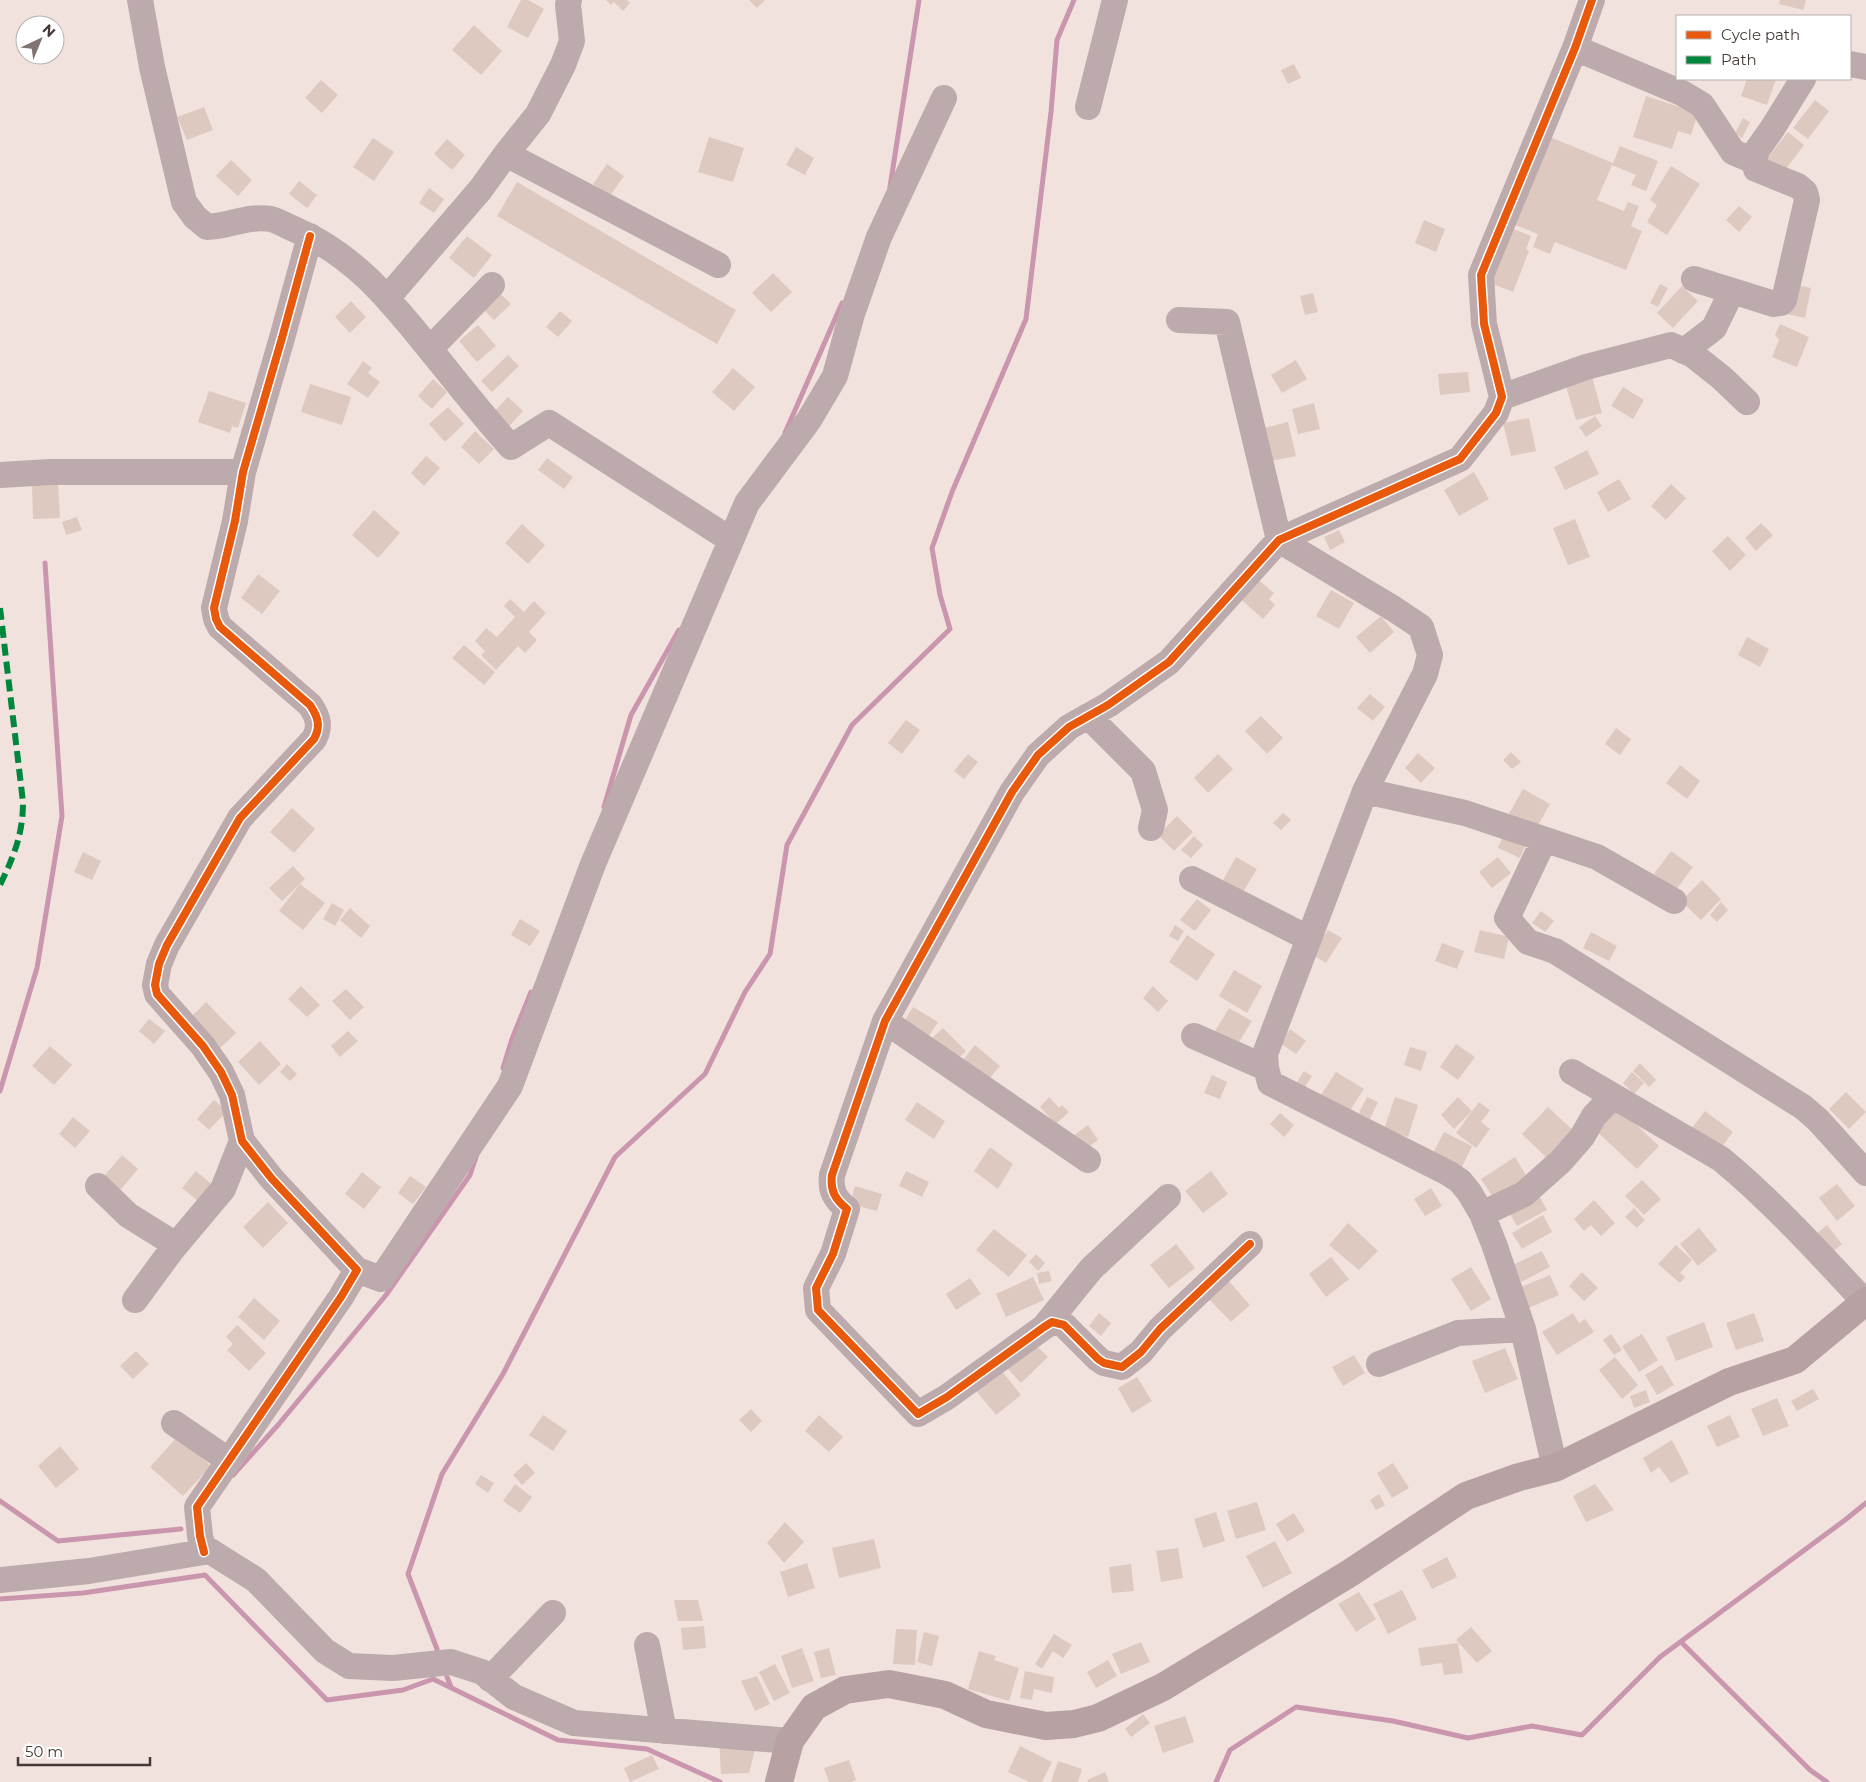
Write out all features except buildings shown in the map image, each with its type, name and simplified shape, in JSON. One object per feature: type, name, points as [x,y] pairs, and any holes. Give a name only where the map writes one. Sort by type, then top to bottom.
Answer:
[{"type":"main road","points":[[779,1782],[790,1741],[814,1707],[845,1690],[889,1684],[945,1695],[986,1714],[1046,1726],[1074,1724],[1098,1718],[1162,1687],[1350,1573],[1466,1496],[1519,1477],[1555,1468],[1729,1382],[1795,1360],[1865,1301]]},
{"type":"street","points":[[140,0],[152,67],[184,202],[195,217],[207,227],[222,226],[252,218],[272,220],[310,236],[346,259],[388,297],[511,447],[549,423],[731,540]]},
{"type":"street","points":[[388,297],[480,190],[538,114],[563,65],[572,41],[568,5],[570,0]]},
{"type":"street","points":[[1088,107],[1116,0]]},
{"type":"street","points":[[1250,1244],[1160,1329],[1141,1352],[1122,1367],[1104,1363],[1064,1325],[1052,1322],[947,1397],[918,1414],[818,1310],[816,1288],[833,1254],[848,1209],[837,1200],[831,1187],[832,1176],[885,1021],[1012,792],[1038,755],[1069,727],[1108,705],[1169,662],[1279,540],[1460,459],[1496,413],[1502,397],[1484,324],[1481,276],[1575,48],[1592,0]]},
{"type":"street","points":[[1575,48],[1682,93],[1702,105],[1733,152],[1754,161]]},
{"type":"street","points":[[1851,64],[1866,67]]},
{"type":"street","points":[[1694,280],[1774,304],[1781,303],[1784,300],[1807,200],[1805,192],[1798,186],[1756,169],[1754,161],[1757,150],[1802,80]]},
{"type":"street","points":[[310,236],[243,472],[235,521],[214,608],[220,627],[310,705],[317,715],[318,732],[314,739],[240,818],[167,945],[159,964],[154,985],[157,994],[203,1046],[221,1072],[232,1095],[242,1141],[272,1178],[357,1270],[381,1279],[510,1086],[593,864],[747,503],[809,420],[835,376],[852,314],[879,237],[944,98]]},
{"type":"street","points":[[506,154],[718,265]]},
{"type":"street","points":[[430,348],[492,285]]},
{"type":"street","points":[[1684,351],[1714,328],[1732,291]]},
{"type":"street","points":[[1179,320],[1227,322],[1279,540],[1421,627],[1430,654],[1425,674],[1365,791],[1308,938],[1265,1054],[1270,1083],[1448,1173],[1460,1181],[1482,1214],[1523,1329],[1555,1468]]},
{"type":"street","points":[[1502,397],[1586,367],[1670,345],[1693,355],[1722,378],[1747,402]]},
{"type":"street","points":[[0,475],[50,472],[243,472]]},
{"type":"street","points":[[1088,716],[1143,771],[1155,810],[1151,828]]},
{"type":"street","points":[[1365,791],[1465,813],[1597,857],[1674,901]]},
{"type":"street","points":[[1544,840],[1507,918],[1528,942],[1555,951],[1803,1107],[1818,1120],[1866,1174]]},
{"type":"street","points":[[1192,879],[1308,938]]},
{"type":"street","points":[[885,1021],[1088,1160]]},
{"type":"street","points":[[1194,1036],[1266,1068]]},
{"type":"street","points":[[1572,1072],[1722,1159],[1800,1232],[1865,1301]]},
{"type":"street","points":[[1482,1214],[1524,1194],[1555,1167],[1582,1137],[1594,1116],[1613,1096]]},
{"type":"street","points":[[135,1300],[176,1245],[223,1189],[242,1141]]},
{"type":"street","points":[[98,1186],[128,1215],[176,1245]]},
{"type":"street","points":[[1044,1327],[1091,1269],[1168,1197]]},
{"type":"street","points":[[204,1552],[197,1507],[357,1270]]},
{"type":"street","points":[[1378,1364],[1458,1333],[1523,1329]]},
{"type":"street","points":[[174,1423],[228,1460]]},
{"type":"street","points":[[0,1580],[89,1571],[210,1551],[256,1580],[325,1650],[349,1666],[393,1668],[451,1662],[482,1672],[514,1697],[574,1723],[790,1741]]},
{"type":"street","points":[[490,1679],[552,1613]]},
{"type":"street","points":[[647,1645],[664,1731]]},
{"type":"waterway","points":[[890,187],[919,0]]},
{"type":"waterway","points":[[437,1649],[408,1574],[442,1474],[503,1374],[615,1157],[705,1074],[745,992],[770,954],[787,845],[852,725],[950,629],[940,595],[932,548],[952,492],[1026,319],[1051,112],[1057,40],[1074,0]]},
{"type":"waterway","points":[[785,433],[842,303]]},
{"type":"waterway","points":[[0,1091],[37,968],[62,816],[45,563]]},
{"type":"waterway","points":[[604,807],[631,715],[679,630]]},
{"type":"waterway","points":[[503,1068],[512,1039],[531,992]]},
{"type":"waterway","points":[[233,1475],[278,1425],[386,1295],[470,1175],[476,1157]]},
{"type":"waterway","points":[[0,1501],[58,1541],[181,1529]]},
{"type":"waterway","points":[[1216,1782],[1230,1750],[1296,1707],[1393,1721],[1468,1738],[1532,1726],[1582,1735],[1660,1657],[1866,1503]]},
{"type":"waterway","points":[[0,1599],[83,1593],[205,1575],[327,1700],[403,1690],[433,1679],[558,1740],[647,1749],[720,1782]]},
{"type":"waterway","points":[[1681,1642],[1810,1770],[1827,1782]]},
{"type":"waterway","points":[[447,1677],[451,1687]]},
{"type":"marked path","points":[[0,608],[23,802],[23,814],[17,845],[0,885]]},
{"type":"cycle path","points":[[1250,1244],[1160,1329],[1141,1352],[1122,1367],[1104,1363],[1064,1325],[1052,1322],[947,1397],[918,1414],[818,1310],[816,1288],[833,1254],[847,1209],[834,1194],[832,1175],[885,1021],[1012,792],[1038,755],[1069,727],[1108,705],[1169,662],[1279,540],[1460,459],[1496,413],[1502,397],[1484,324],[1481,275],[1575,48],[1592,0]]},
{"type":"cycle path","points":[[204,1552],[197,1507],[341,1297],[357,1270],[272,1179],[242,1141],[232,1095],[221,1072],[203,1046],[157,994],[155,985],[159,964],[167,945],[240,818],[314,739],[318,726],[317,718],[310,705],[220,627],[214,608],[235,521],[243,472],[310,236]]}]
